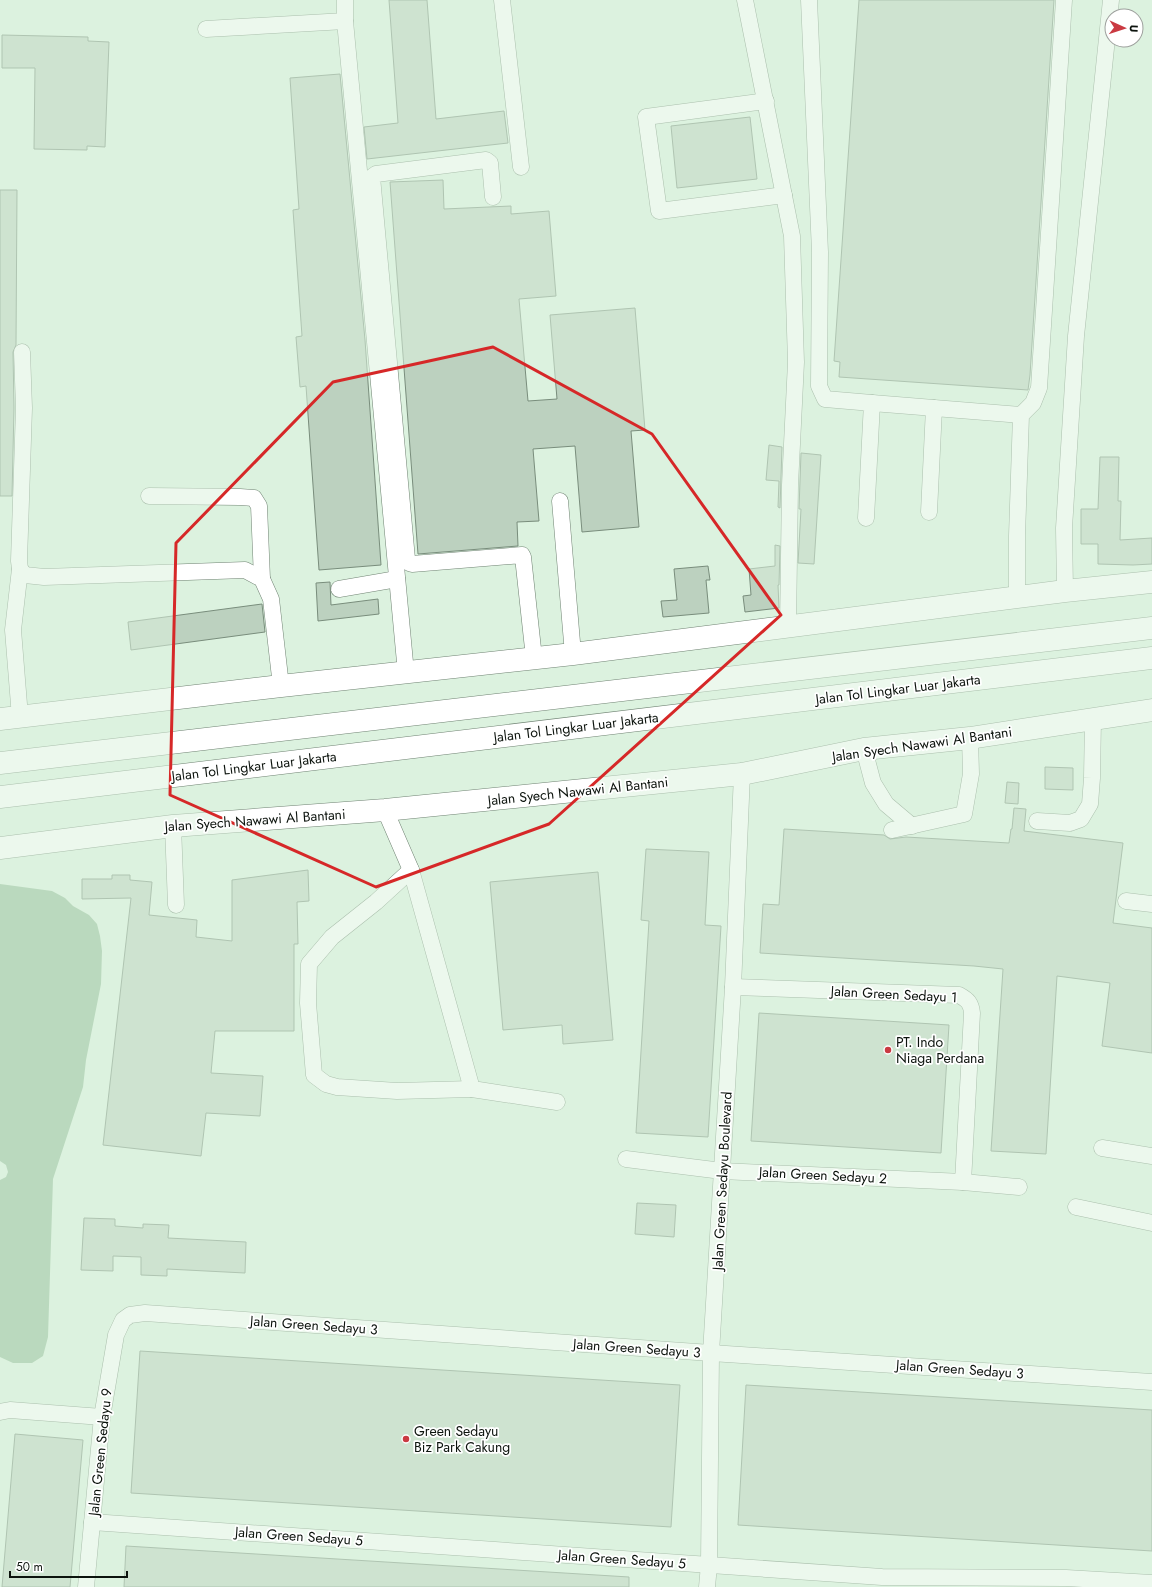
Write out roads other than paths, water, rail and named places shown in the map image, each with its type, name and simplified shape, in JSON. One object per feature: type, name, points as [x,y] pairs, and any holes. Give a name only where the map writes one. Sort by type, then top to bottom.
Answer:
[{"type":"highway","points":[[10,718],[572,654],[1065,591],[1152,582]]},
{"type":"highway","points":[[0,763],[1152,628]]},
{"type":"highway","name":"Jalan Tol Lingkar Luar Jakarta","points":[[0,797],[1152,658]]},
{"type":"highway","name":"Jalan Syech Nawawi Al Bantani","points":[[0,848],[173,826],[385,810],[742,774],[864,749],[970,738],[1152,710]]},
{"type":"street","points":[[345,0],[345,21],[406,672]]},
{"type":"street","points":[[502,0],[520,167]]},
{"type":"street","points":[[745,0],[792,236],[796,362],[790,485],[788,627]]},
{"type":"street","points":[[809,0],[820,252],[819,386],[825,398],[1021,415]]},
{"type":"street","points":[[1018,598],[1017,547],[1021,415],[1033,403],[1039,388],[1064,0]]},
{"type":"street","points":[[1065,591],[1064,528],[1076,336],[1111,0]]},
{"type":"street","points":[[206,29],[345,21]]},
{"type":"street","points":[[766,101],[646,117],[659,212],[784,195]]},
{"type":"street","points":[[493,196],[490,163],[486,160],[373,174],[372,177],[407,559],[409,563],[412,564],[522,555],[534,658]]},
{"type":"street","points":[[10,718],[13,630],[20,569],[24,408],[22,352]]},
{"type":"street","points":[[866,518],[872,402]]},
{"type":"street","points":[[929,512],[934,408]]},
{"type":"street","points":[[149,496],[254,498],[259,506],[262,578],[271,599],[281,686]]},
{"type":"street","points":[[560,501],[572,654]]},
{"type":"street","points":[[20,569],[25,575],[44,577],[245,570],[262,578]]},
{"type":"street","points":[[339,589],[397,579]]},
{"type":"street","points":[[1037,821],[1070,823],[1081,819],[1090,804],[1093,719]]},
{"type":"street","points":[[892,830],[960,815],[965,812],[971,774],[970,738]]},
{"type":"street","points":[[864,749],[873,783],[886,804],[912,826]]},
{"type":"street","name":"Jalan Green Sedayu Boulevard","points":[[707,1587],[709,1565],[711,1353],[733,987],[742,774]]},
{"type":"street","points":[[385,810],[411,870],[472,1089]]},
{"type":"street","points":[[173,826],[176,905]]},
{"type":"street","points":[[411,870],[376,902],[332,937],[309,964],[308,1003],[314,1075],[326,1084],[337,1087],[397,1091],[472,1089],[557,1102]]},
{"type":"street","points":[[1126,900],[1152,904]]},
{"type":"street","name":"Jalan Green Sedayu 1","points":[[733,987],[959,995],[967,999],[971,1005],[972,1013],[963,1182]]},
{"type":"street","points":[[1102,1148],[1152,1156]]},
{"type":"street","name":"Jalan Green Sedayu 2","points":[[626,1159],[722,1171],[963,1182],[1019,1187]]},
{"type":"street","points":[[1076,1207],[1152,1223]]},
{"type":"street","name":"Jalan Green Sedayu 3","points":[[123,1320],[130,1315],[145,1313],[711,1353],[1152,1382]]},
{"type":"street","name":"Jalan Green Sedayu 9","points":[[86,1587],[102,1417],[116,1335],[123,1320]]},
{"type":"street","points":[[0,1412],[10,1410],[102,1417]]},
{"type":"street","name":"Jalan Green Sedayu 5","points":[[92,1522],[882,1577],[1066,1578],[1152,1583]]},
{"type":"place","name":"PT. Indo Niaga Perdana","points":[[888,1050]]},
{"type":"place","name":"Green Sedayu Biz Park Cakung","points":[[406,1439]]}]
